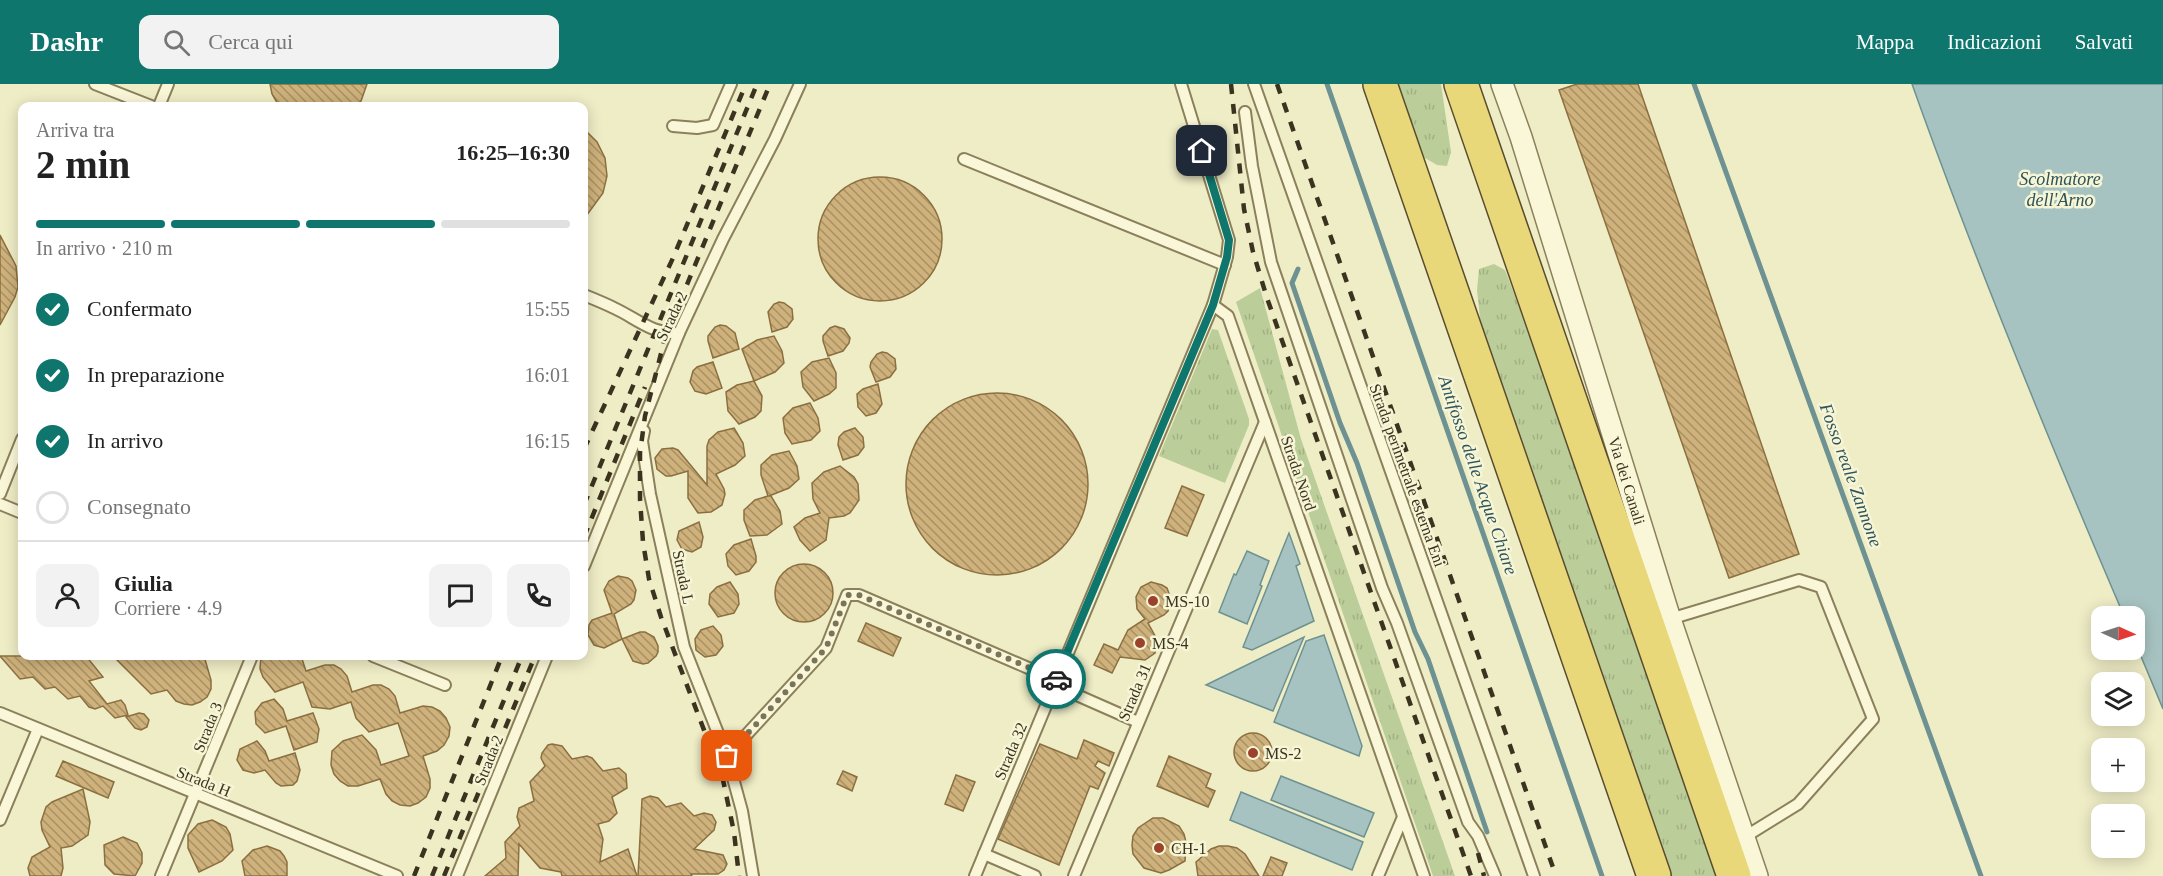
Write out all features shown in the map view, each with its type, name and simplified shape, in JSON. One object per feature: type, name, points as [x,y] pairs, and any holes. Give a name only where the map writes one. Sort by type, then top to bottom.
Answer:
[{"type":"highway","points":[[1380,84],[1654,876]]},
{"type":"highway","points":[[1461,84],[1734,876]]},
{"type":"street","name":"Via dei Canali","points":[[1502,84],[1521,137],[1670,619],[1757,876]]},
{"type":"lane","points":[[95,84],[141,102]]},
{"type":"lane","points":[[161,102],[168,84]]},
{"type":"lane","points":[[673,126],[697,128],[713,125],[731,84]]},
{"type":"lane","name":"Strada 2","points":[[588,556],[679,333],[800,84]]},
{"type":"lane","points":[[1181,84],[1229,240],[1225,265],[1213,305]]},
{"type":"lane","name":"Strada perimetrale esterna Eni","points":[[1254,84],[1534,876]]},
{"type":"lane","points":[[1245,112],[1252,166],[1271,262],[1382,588],[1401,634],[1468,822],[1478,836],[1495,876]]},
{"type":"lane","points":[[964,159],[1225,265]]},
{"type":"lane","points":[[588,297],[615,308],[642,325],[666,334],[679,333]]},
{"type":"lane","name":"Strada Nord","points":[[1213,305],[1228,315],[1424,876]]},
{"type":"lane","name":"Strada 32","points":[[975,876],[1213,305]]},
{"type":"lane","name":"Strada L","points":[[652,399],[642,441],[650,494],[684,647],[727,756],[742,811],[753,876]]},
{"type":"lane","name":"Strada 31","points":[[1074,876],[1265,422]]},
{"type":"lane","points":[[0,494],[18,449]]},
{"type":"lane","points":[[0,504],[18,511]]},
{"type":"lane","points":[[1670,619],[1799,580],[1821,587],[1873,720],[1798,804],[1743,838]]},
{"type":"lane","points":[[727,756],[826,648],[847,595],[859,595],[1055,682],[1138,722]]},
{"type":"lane","name":"Strada 3","points":[[161,876],[250,660]]},
{"type":"lane","points":[[383,660],[445,685]]},
{"type":"lane","name":"Strada 2","points":[[457,876],[545,660]]},
{"type":"lane","name":"Strada H","points":[[0,713],[397,876]]},
{"type":"lane","points":[[0,820],[38,729]]},
{"type":"lane","points":[[1378,876],[1403,817]]},
{"type":"lane","points":[[984,854],[1035,876]]},
{"type":"green space","points":[[1394,84],[1441,84],[1451,152],[1447,166],[1437,165],[1418,154]]},
{"type":"green space","points":[[1494,264],[1505,270],[1545,374],[1721,876],[1671,876],[1482,337],[1477,290],[1479,269]]},
{"type":"green space","points":[[1260,288],[1301,439],[1455,876],[1433,876],[1236,302]]},
{"type":"green space","points":[[1212,329],[1218,330],[1249,419],[1249,425],[1225,483],[1159,456]]},
{"type":"water","name":"Scolmatore dell'Arno","points":[[1912,84],[2163,84],[2163,709],[2143,660],[2145,660],[2145,606],[2120,606],[2014,352]]},
{"type":"water","points":[[1289,533],[1300,564],[1296,566],[1314,621],[1252,650],[1243,647]]},
{"type":"water","points":[[1247,551],[1269,561],[1247,624],[1219,612],[1234,574],[1236,575]]},
{"type":"water","points":[[1324,635],[1362,746],[1359,756],[1274,722],[1306,641]]},
{"type":"water","points":[[1304,637],[1273,711],[1206,685]]},
{"type":"water","points":[[1281,776],[1374,813],[1364,837],[1271,800]]},
{"type":"water","points":[[1241,792],[1363,842],[1352,870],[1230,820]]},
{"type":"building","points":[[270,84],[367,84],[360,102],[277,102]]},
{"type":"building","points":[[1577,84],[1638,84],[1799,554],[1729,578],[1559,90]]},
{"type":"building","points":[[588,133],[597,142],[605,158],[607,176],[603,193],[588,214]]},
{"type":"building","points":[[880,177],[904,182],[924,195],[937,215],[942,239],[937,263],[924,283],[904,296],[880,301],[856,296],[836,283],[823,263],[818,239],[823,215],[836,195],[856,182]]},
{"type":"building","points":[[0,235],[16,266],[18,287],[0,325]]},
{"type":"building","points":[[779,302],[792,309],[793,319],[787,327],[772,332],[768,312],[774,304]]},
{"type":"building","points":[[726,326],[735,333],[739,349],[713,358],[708,336],[715,327]]},
{"type":"building","points":[[835,326],[844,329],[850,338],[849,343],[843,351],[828,356],[823,336]]},
{"type":"building","points":[[774,336],[782,351],[784,363],[775,372],[754,381],[742,349],[757,340]]},
{"type":"building","points":[[882,352],[895,359],[896,369],[890,377],[876,382],[870,367],[871,362],[877,354]]},
{"type":"building","points":[[829,358],[836,373],[836,388],[814,401],[803,387],[801,372],[812,362]]},
{"type":"building","points":[[713,362],[722,388],[706,394],[695,391],[690,382],[693,371],[697,367]]},
{"type":"building","points":[[754,381],[762,396],[761,411],[755,417],[739,424],[728,411],[726,392],[737,385]]},
{"type":"building","points":[[878,384],[882,404],[876,413],[866,416],[858,407],[857,394],[863,389]]},
{"type":"building","points":[[997,393],[1032,400],[1048,408],[1061,420],[1073,433],[1081,449],[1088,484],[1081,519],[1073,535],[1061,548],[1048,560],[1032,568],[997,575],[962,568],[946,560],[933,548],[921,535],[913,519],[906,484],[913,449],[921,433],[933,420],[946,408],[962,400]]},
{"type":"building","points":[[810,403],[818,418],[820,431],[811,440],[792,444],[785,433],[783,418],[793,408]]},
{"type":"building","points":[[734,428],[743,443],[745,456],[735,465],[716,474],[725,494],[722,505],[711,512],[698,513],[688,498],[688,471],[666,476],[657,469],[655,458],[662,449],[678,450],[707,485],[709,440],[718,432]]},
{"type":"building","points":[[855,428],[863,437],[864,447],[858,455],[843,460],[838,445],[839,437],[844,432]]},
{"type":"building","points":[[789,451],[797,466],[799,479],[789,488],[769,496],[780,511],[782,524],[767,535],[750,536],[744,520],[744,510],[755,500],[768,496],[761,475],[761,465],[772,455]]},
{"type":"building","points":[[840,466],[854,477],[858,484],[859,500],[850,513],[829,518],[826,540],[810,551],[800,540],[794,527],[805,518],[820,513],[813,499],[812,483],[824,472]]},
{"type":"building","points":[[1182,486],[1204,495],[1187,536],[1165,528]]},
{"type":"building","points":[[699,522],[703,537],[701,547],[692,552],[682,549],[677,540],[679,531]]},
{"type":"building","points":[[751,539],[756,562],[749,571],[736,575],[728,566],[726,554],[734,545]]},
{"type":"building","points":[[804,564],[815,566],[825,572],[831,582],[833,593],[831,604],[825,614],[815,620],[804,622],[793,620],[783,614],[777,604],[775,593],[777,582],[783,572],[793,566]]},
{"type":"building","points":[[618,576],[632,581],[636,590],[631,604],[614,614],[622,639],[604,648],[594,645],[588,635],[589,625],[592,620],[612,613],[604,590],[609,581]]},
{"type":"building","points":[[730,582],[738,594],[739,604],[734,613],[718,617],[709,604],[710,594],[717,587]]},
{"type":"building","points":[[1151,582],[1167,588],[1171,599],[1168,611],[1148,623],[1158,641],[1155,653],[1145,660],[1120,657],[1112,673],[1094,665],[1104,644],[1118,650],[1128,630],[1145,619],[1137,609],[1136,597],[1141,587]]},
{"type":"building","points":[[866,623],[901,638],[893,656],[858,641]]},
{"type":"building","points":[[713,626],[721,635],[723,646],[716,655],[705,657],[696,650],[695,639],[701,630]]},
{"type":"building","points":[[645,632],[654,637],[658,652],[648,663],[633,661],[622,639]]},
{"type":"building","points":[[0,656],[18,656],[18,660],[89,660],[103,677],[89,681],[107,704],[121,700],[128,715],[115,718],[103,706],[95,709],[89,707],[80,696],[68,699],[55,687],[45,689],[33,677],[20,679]]},
{"type":"building","points":[[117,660],[205,660],[211,689],[207,697],[200,702],[192,705],[184,704],[176,701],[167,690],[151,694]]},
{"type":"building","points":[[261,660],[302,660],[306,671],[325,665],[334,665],[347,676],[352,692],[373,685],[381,685],[389,689],[395,696],[400,713],[423,706],[440,711],[450,727],[449,736],[437,751],[423,756],[430,779],[430,788],[426,797],[410,806],[400,805],[386,794],[380,779],[358,786],[348,786],[334,774],[331,765],[332,751],[343,741],[362,735],[376,750],[381,765],[409,756],[398,723],[369,732],[356,718],[351,702],[330,709],[312,707],[303,682],[275,692],[263,677],[260,669]]},
{"type":"building","points":[[274,699],[283,709],[287,721],[313,713],[319,729],[317,742],[294,750],[286,726],[265,733],[256,724],[255,712],[262,703]]},
{"type":"building","points":[[139,713],[144,714],[149,720],[147,727],[141,730],[135,728],[126,717]]},
{"type":"building","name":"MS-2","points":[[1253,733],[1267,738],[1272,752],[1267,766],[1253,771],[1239,766],[1234,752],[1239,738]]},
{"type":"building","points":[[1084,740],[1114,753],[1109,766],[1098,761],[1095,766],[1105,773],[1098,789],[1090,786],[1059,865],[998,839],[1040,744],[1077,759]]},
{"type":"building","points":[[257,741],[269,761],[295,753],[300,770],[297,781],[293,785],[281,786],[265,770],[254,773],[243,770],[237,760],[240,749]]},
{"type":"building","points":[[548,745],[562,746],[572,759],[587,756],[592,758],[603,771],[619,768],[626,774],[627,788],[612,797],[617,813],[609,821],[598,824],[603,839],[600,862],[628,849],[637,876],[562,876],[561,872],[540,868],[519,844],[518,876],[485,876],[506,858],[505,842],[520,826],[517,817],[519,808],[534,801],[530,782],[545,766],[541,758],[542,753]]},
{"type":"building","points":[[1169,756],[1211,774],[1206,787],[1215,791],[1208,807],[1157,786]]},
{"type":"building","points":[[63,761],[114,782],[108,798],[56,776]]},
{"type":"building","points":[[843,771],[857,777],[852,791],[837,784]]},
{"type":"building","points":[[956,775],[975,782],[963,811],[945,804]]},
{"type":"building","points":[[83,789],[90,822],[88,835],[72,846],[61,848],[63,868],[61,876],[30,876],[28,868],[32,857],[50,847],[41,822],[46,807],[52,802]]},
{"type":"building","points":[[650,796],[658,798],[666,807],[681,803],[694,816],[704,813],[712,815],[716,822],[714,830],[694,849],[723,855],[727,864],[724,870],[718,874],[691,874],[692,876],[638,876],[642,799]]},
{"type":"building","name":"CH-1","points":[[1153,818],[1163,818],[1179,826],[1186,842],[1185,861],[1161,873],[1144,868],[1133,854],[1133,836],[1138,828]]},
{"type":"building","points":[[212,820],[226,827],[233,850],[222,861],[199,872],[188,848],[188,835],[198,824]]},
{"type":"building","points":[[123,837],[137,843],[142,853],[142,863],[135,876],[114,874],[105,865],[104,845]]},
{"type":"building","points":[[267,846],[280,851],[284,856],[287,862],[287,876],[245,876],[242,861],[253,850]]},
{"type":"building","points":[[1219,846],[1237,848],[1245,854],[1259,876],[1198,876],[1196,862],[1211,849]]},
{"type":"building","points":[[1271,857],[1287,863],[1282,876],[1263,876]]},
{"type":"waterway","name":"Antifosso delle Acque Chiare","points":[[1327,84],[1602,876]]},
{"type":"waterway","name":"Fosso reale Zannone","points":[[1694,84],[1981,876]]},
{"type":"waterway","points":[[1298,269],[1292,283],[1415,632],[1428,659],[1487,832]]},
{"type":"railway","points":[[588,440],[673,258],[746,84]]},
{"type":"railway","points":[[588,495],[757,84]]},
{"type":"railway","points":[[664,340],[770,84]]},
{"type":"railway","points":[[1231,84],[1244,209],[1253,252],[1267,298],[1471,876]]},
{"type":"railway","points":[[1277,84],[1556,876]]},
{"type":"railway","points":[[666,334],[645,416],[640,453],[643,542],[649,579],[661,617],[723,780],[734,832],[739,876]]},
{"type":"railway","points":[[588,527],[645,387]]},
{"type":"railway","points":[[414,876],[500,660]]},
{"type":"railway","points":[[432,876],[520,660]]},
{"type":"railway","points":[[444,876],[533,660]]},
{"type":"railway","points":[[1478,853],[1484,876]]},
{"type":"way so far","points":[[727,756],[826,648],[847,595],[859,595],[1056,679]]},
{"type":"place","name":"MS-10","points":[[1153,601]]},
{"type":"place","name":"MS-4","points":[[1140,643]]},
{"type":"place","name":"MS-2","points":[[1253,753]]},
{"type":"place","name":"CH-1","points":[[1159,848]]},
{"type":"route","points":[[1056,679],[1213,305],[1227,257],[1229,240],[1202,151]]}]
